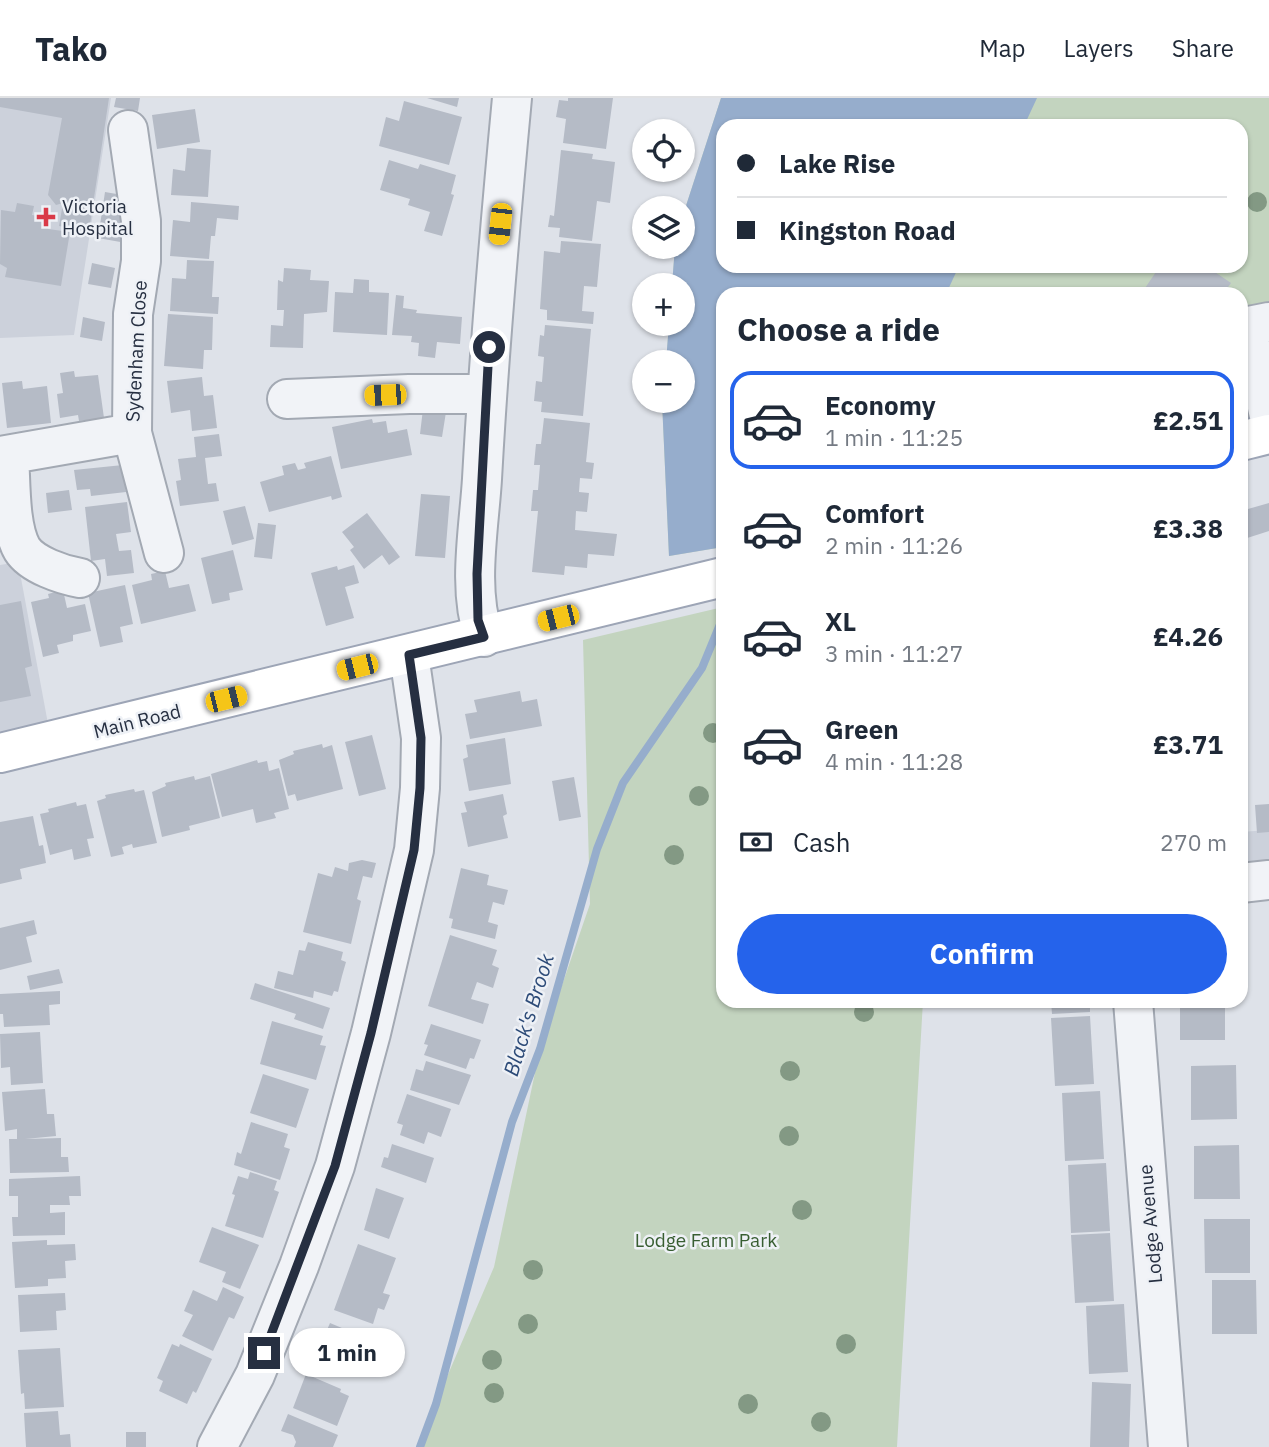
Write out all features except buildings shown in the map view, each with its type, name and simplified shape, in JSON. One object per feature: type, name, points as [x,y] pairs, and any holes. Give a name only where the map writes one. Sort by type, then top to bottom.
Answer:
[{"type":"main road","points":[[1248,439],[1269,434]]},
{"type":"main road","name":"Main Road","points":[[0,753],[716,579]]},
{"type":"street","points":[[484,637],[478,620],[477,574],[490,324],[512,98]]},
{"type":"street","name":"Sydenham Close","points":[[4,456],[132,433],[133,314],[141,261],[138,186],[128,130]]},
{"type":"street","points":[[1269,322],[1249,326],[1269,416]]},
{"type":"street","points":[[286,399],[487,394]]},
{"type":"street","points":[[132,433],[164,553]]},
{"type":"street","points":[[4,456],[14,517],[23,550],[55,574],[80,578]]},
{"type":"street","points":[[217,1447],[255,1375],[299,1266],[335,1166],[371,1033],[414,850],[419,801],[421,738],[409,655]]},
{"type":"street","points":[[1248,882],[1269,880]]},
{"type":"street","name":"Lodge Avenue","points":[[1133,1008],[1168,1447]]},
{"type":"shaded area","name":"Victoria Hospital","points":[[0,98],[111,98],[74,335],[0,338]]},
{"type":"shaded area","points":[[18,562],[51,740],[0,753],[0,565]]},
{"type":"shaded area","points":[[1269,830],[1269,890],[1248,892],[1248,832]]},
{"type":"green space","points":[[721,98],[1269,98],[1269,394],[1248,401],[1248,287],[716,287],[716,548],[669,556],[663,413],[695,413],[695,350],[667,350],[668,336],[695,336],[695,273],[673,273],[674,259],[695,259],[695,196],[689,196]]},
{"type":"green space","name":"Lodge Farm Park","points":[[716,609],[716,1008],[923,1008],[897,1447],[417,1447],[494,1267],[540,1049],[590,904],[583,640]]},
{"type":"water","points":[[721,98],[1037,98],[1027,119],[716,119],[716,273],[956,273],[949,287],[716,287],[716,548],[669,556],[663,413],[695,413],[695,350],[667,350],[668,336],[695,336],[695,273],[673,273],[674,259],[695,259],[695,196],[689,196]]},
{"type":"waterway","name":"Black's Brook","points":[[420,1447],[436,1404],[512,1122],[540,1049],[597,849],[623,783],[702,668],[716,634]]},
{"type":"place","name":"Victoria Hospital","points":[[46,217]]},
{"type":"route","points":[[264,1353],[335,1166],[371,1033],[414,850],[420,788],[421,738],[409,655],[484,637],[478,620],[477,574],[489,347]]}]
